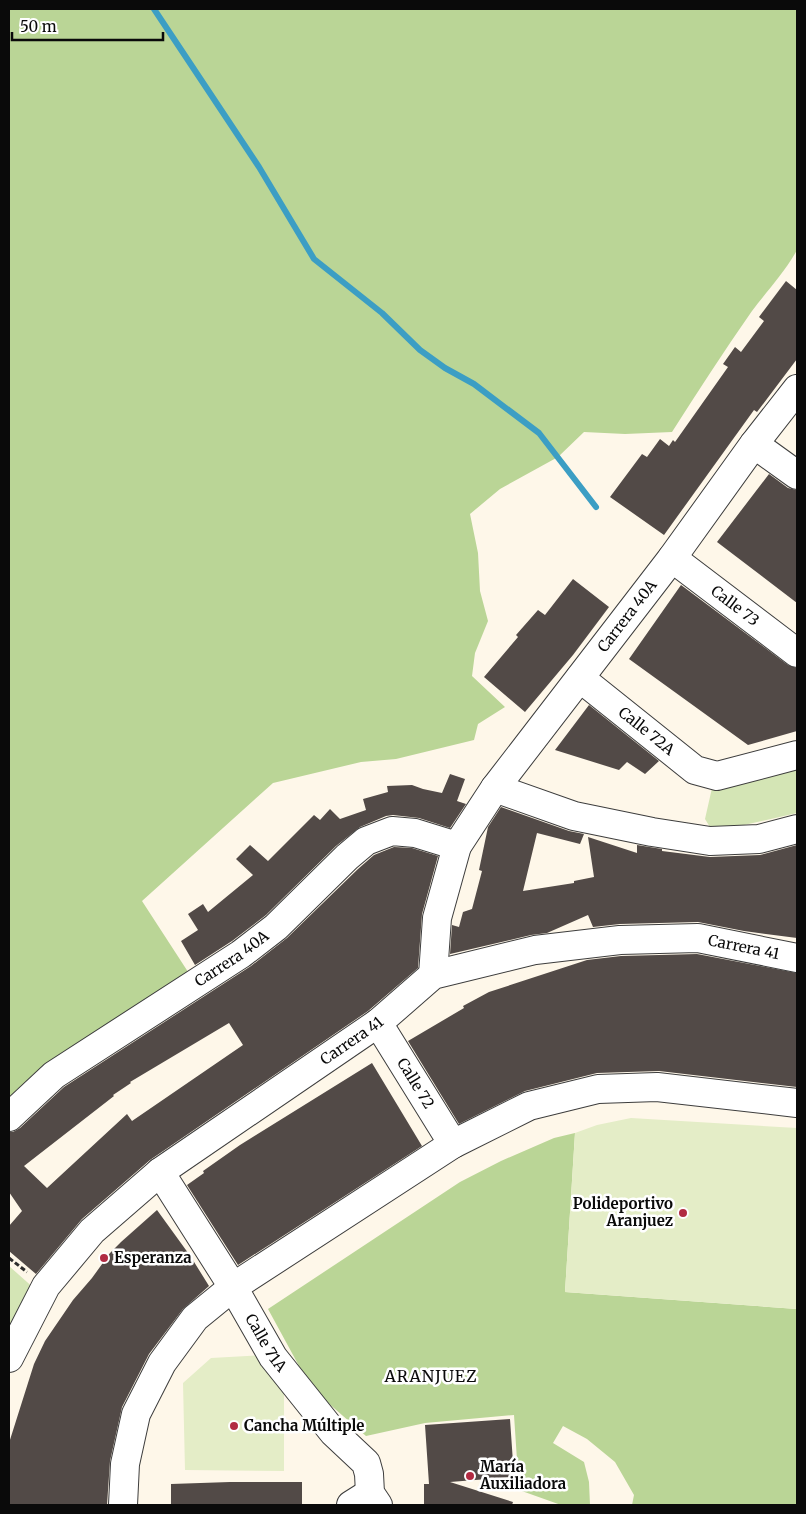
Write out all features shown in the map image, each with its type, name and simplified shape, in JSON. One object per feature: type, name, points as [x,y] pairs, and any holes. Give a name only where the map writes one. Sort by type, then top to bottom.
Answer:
[{"type":"street","name":"Carrera 40A","points":[[433,974],[437,918],[457,846],[495,788],[672,558],[754,444],[797,389]]},
{"type":"street","points":[[754,444],[797,475]]},
{"type":"street","name":"Calle 73","points":[[672,558],[797,653]]},
{"type":"street","name":"Calle 72A","points":[[580,678],[695,770],[717,776],[797,754]]},
{"type":"street","points":[[495,788],[574,816],[652,832],[710,841],[760,839],[797,829]]},
{"type":"street","name":"Carrera 40A","points":[[9,1117],[54,1076],[241,954],[276,928],[347,857],[366,841],[392,831],[415,834],[457,846]]},
{"type":"street","name":"Carrera 41","points":[[9,1358],[46,1286],[92,1231],[160,1172],[378,1023],[433,974],[535,950],[620,940],[698,938],[797,958]]},
{"type":"street","name":"Calle 72","points":[[378,1023],[453,1144]]},
{"type":"street","points":[[123,1505],[125,1464],[136,1414],[162,1363],[195,1318],[233,1287],[453,1144],[529,1106],[598,1089],[657,1087],[797,1103]]},
{"type":"street","name":"Calle 71A","points":[[160,1172],[233,1287],[273,1357],[333,1432],[366,1463],[369,1474],[366,1501]]},
{"type":"green space","points":[[9,9],[797,9],[797,250],[752,311],[672,432],[625,434],[584,432],[558,457],[500,489],[470,514],[478,553],[480,591],[488,621],[475,653],[472,676],[505,707],[478,724],[474,740],[396,759],[361,762],[273,783],[142,901],[192,978],[9,1105]]},
{"type":"green space","points":[[797,768],[797,813],[713,832],[705,819],[712,788],[744,784]]},
{"type":"green space","name":"Polideportivo Aranjuez","points":[[631,1118],[797,1128],[797,1309],[565,1292],[575,1133],[597,1125]]},
{"type":"green space","points":[[575,1133],[565,1292],[797,1309],[797,1505],[632,1505],[634,1495],[615,1462],[587,1439],[563,1426],[553,1443],[584,1462],[589,1482],[590,1505],[561,1505],[519,1490],[514,1415],[425,1423],[366,1436],[311,1388],[268,1309],[460,1182],[501,1161],[554,1138]]},
{"type":"green space","points":[[9,1266],[36,1290],[9,1352]]},
{"type":"green space","name":"Cancha Múltiple","points":[[265,1355],[284,1377],[284,1471],[185,1470],[183,1383],[211,1358]]},
{"type":"building","points":[[786,281],[797,290],[797,359],[757,412],[754,410],[664,535],[610,497],[642,454],[647,457],[660,439],[669,446],[673,440],[675,442],[728,367],[723,364],[735,347],[741,352],[764,321],[759,317]]},
{"type":"building","points":[[769,474],[788,488],[797,490],[797,603],[717,542]]},
{"type":"building","points":[[573,579],[609,607],[573,655],[525,712],[484,677],[538,610],[545,615]]},
{"type":"building","points":[[681,585],[788,665],[797,668],[797,731],[748,745],[629,659]]},
{"type":"building","points":[[589,705],[659,761],[645,774],[627,762],[619,770],[555,750]]},
{"type":"building","points":[[450,774],[465,779],[457,801],[466,804],[450,828],[419,818],[393,815],[360,827],[336,846],[266,915],[232,941],[195,965],[181,941],[198,930],[188,914],[203,904],[208,912],[253,875],[236,859],[250,845],[268,861],[314,815],[320,820],[330,809],[340,819],[366,810],[363,799],[388,792],[387,786],[412,785],[442,793]]},
{"type":"building","points":[[501,807],[569,831],[584,834],[580,844],[537,833],[523,891],[574,883],[574,881],[594,877],[588,837],[637,853],[637,845],[662,849],[662,851],[710,857],[760,855],[797,845],[797,938],[744,931],[698,922],[620,924],[593,927],[588,915],[547,933],[450,954],[452,925],[459,927],[463,912],[472,909],[482,871],[479,870],[488,827]]},
{"type":"building","points":[[394,847],[412,848],[438,856],[422,914],[418,968],[368,1011],[150,1160],[82,1219],[36,1274],[9,1251],[9,1226],[22,1211],[9,1192],[9,1132],[20,1128],[64,1087],[251,966],[287,938],[374,855]],"holes":[[[229,1023],[243,1045],[132,1121],[127,1114],[47,1188],[24,1166],[130,1082]]]},
{"type":"building","points":[[697,954],[797,973],[797,1087],[659,1071],[597,1073],[525,1091],[459,1124],[408,1041],[489,992],[587,960],[621,956]]},
{"type":"building","points":[[372,1063],[422,1146],[238,1265],[187,1185],[204,1173],[203,1171],[240,1145]]},
{"type":"building","points":[[157,1210],[191,1257],[209,1286],[183,1309],[149,1354],[122,1407],[110,1461],[107,1505],[9,1505],[9,1443],[34,1364],[45,1341],[73,1300],[110,1253]]},
{"type":"building","points":[[510,1419],[514,1477],[450,1482],[513,1502],[512,1505],[424,1505],[424,1484],[429,1484],[425,1425]]},
{"type":"building","points":[[302,1482],[302,1505],[171,1505],[171,1484]]},
{"type":"waterway","points":[[154,9],[259,167],[314,259],[382,313],[420,350],[445,368],[474,384],[539,433],[596,507]]},
{"type":"place","name":"Polideportivo Aranjuez","points":[[683,1213]]},
{"type":"place","name":"Esperanza","points":[[104,1258]]},
{"type":"place","name":"Cancha Múltiple","points":[[234,1426]]},
{"type":"place","name":"María Auxiliadora","points":[[470,1476]]},
{"type":"district","name":"ARANJUEZ","points":[[431,1376]]}]
